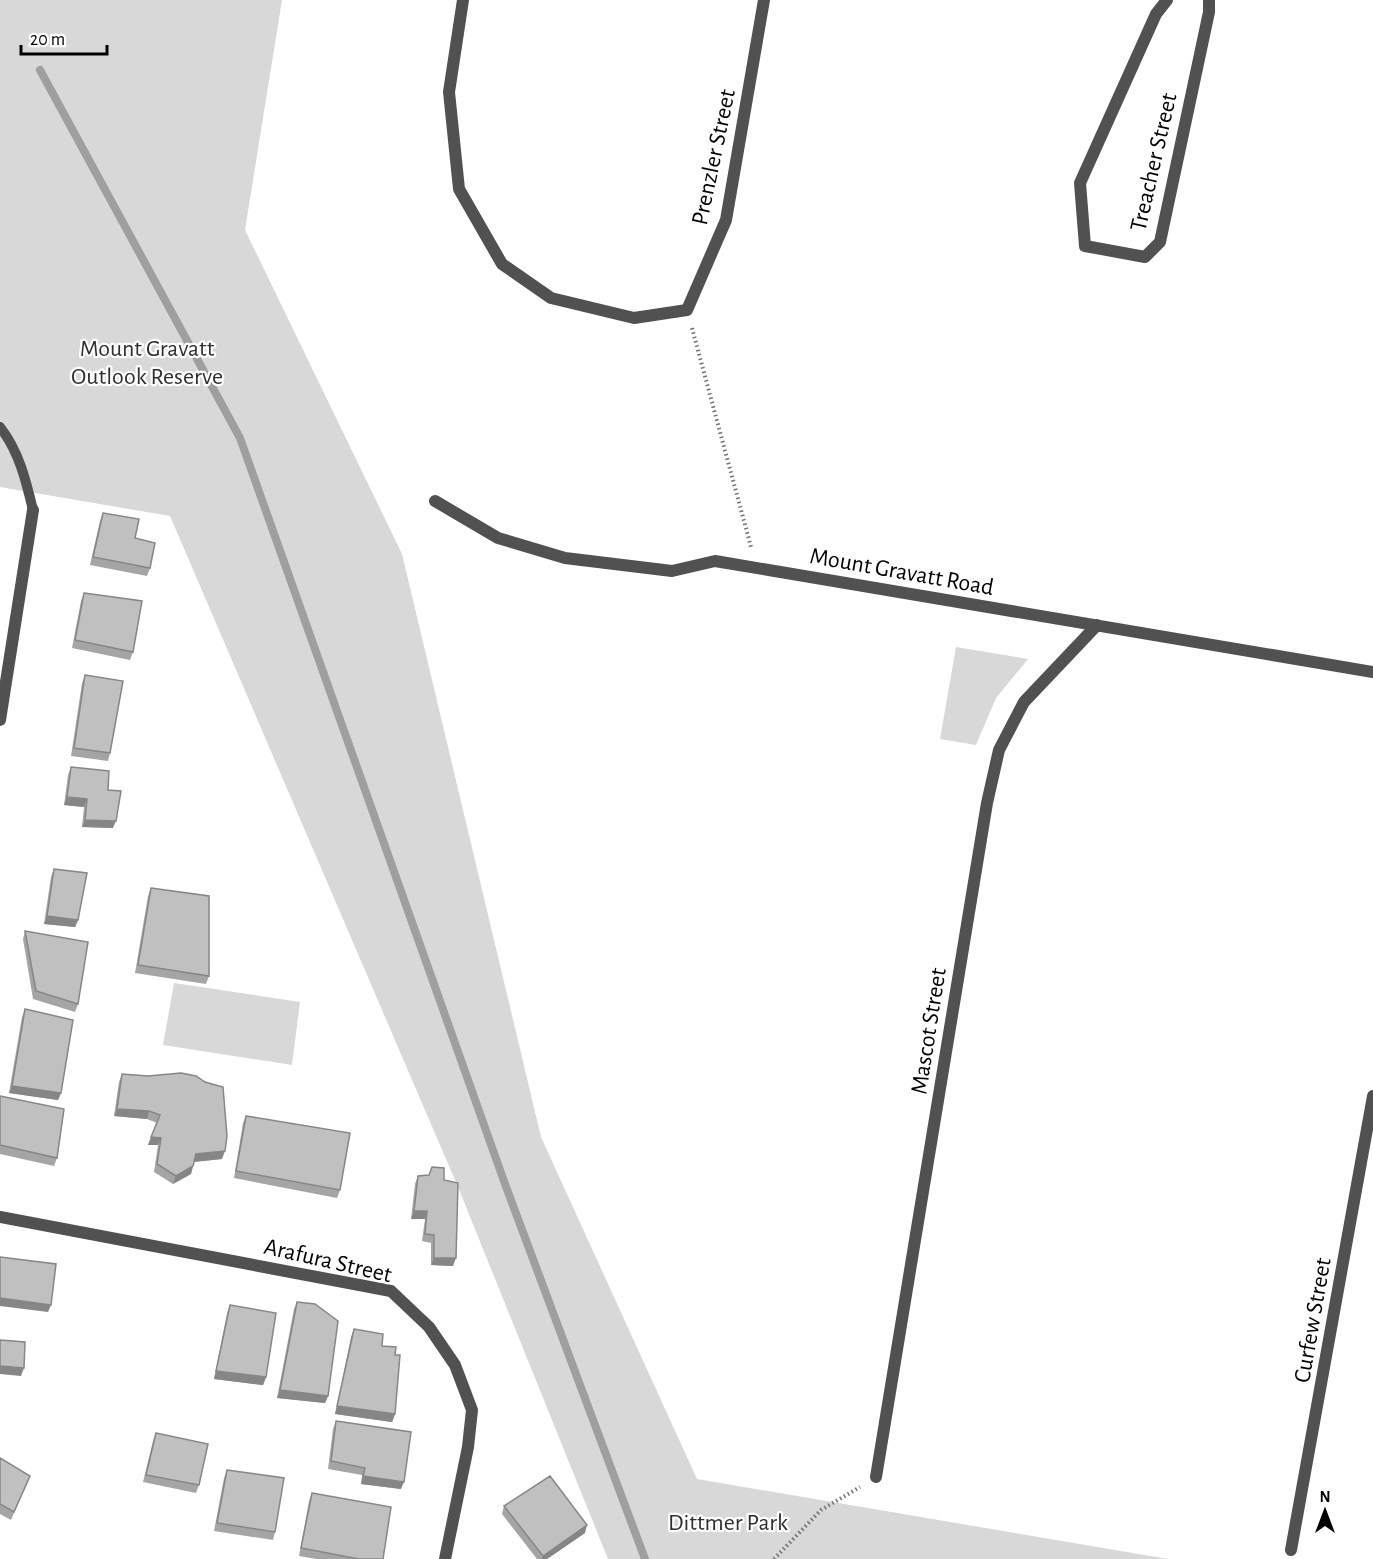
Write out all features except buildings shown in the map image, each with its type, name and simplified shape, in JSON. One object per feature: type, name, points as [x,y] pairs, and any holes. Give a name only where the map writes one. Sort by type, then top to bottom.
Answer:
[{"type":"street","points":[[463,0],[449,92],[459,189],[502,264],[551,298],[634,318],[687,310]]},
{"type":"street","name":"Prenzler Street","points":[[687,310],[726,219],[765,0]]},
{"type":"street","name":"Treacher Street","points":[[1167,0],[1156,14],[1080,183],[1084,246],[1145,257],[1160,242],[1209,12],[1209,0]]},
{"type":"street","name":"Mount Gravatt Road","points":[[435,501],[498,538],[565,558],[672,571],[715,561],[1373,672]]},
{"type":"street","points":[[0,720],[33,510]]},
{"type":"street","name":"Mascot Street","points":[[876,1477],[987,802],[999,750],[1024,702],[1097,625]]},
{"type":"street","name":"Curfew Street","points":[[1291,1550],[1373,1096]]},
{"type":"street","name":"Arafura Street","points":[[0,1216],[391,1291],[436,1336],[455,1365],[472,1410],[468,1447],[445,1559]]},
{"type":"lane","points":[[0,427],[9,438],[24,474],[33,510]]},
{"type":"path","points":[[687,310],[757,568]]},
{"type":"path","points":[[774,1559],[821,1510],[876,1477]]},
{"type":"green space","points":[[0,0],[282,0],[245,230],[402,554],[541,1137],[697,1479],[1168,1559],[608,1559],[458,1187],[170,516],[0,487]]},
{"type":"green space","points":[[956,647],[1028,659],[996,698],[976,745],[940,739]]},
{"type":"green space","points":[[174,983],[300,1002],[292,1065],[163,1045]]},
{"type":"waterway","points":[[40,70],[240,438],[505,1184],[645,1559]]},
{"type":"park label","name":"Mount Gravatt Outlook Reserve","points":[[147,362]]},
{"type":"park label","name":"Dittmer Park","points":[[728,1522]]}]
